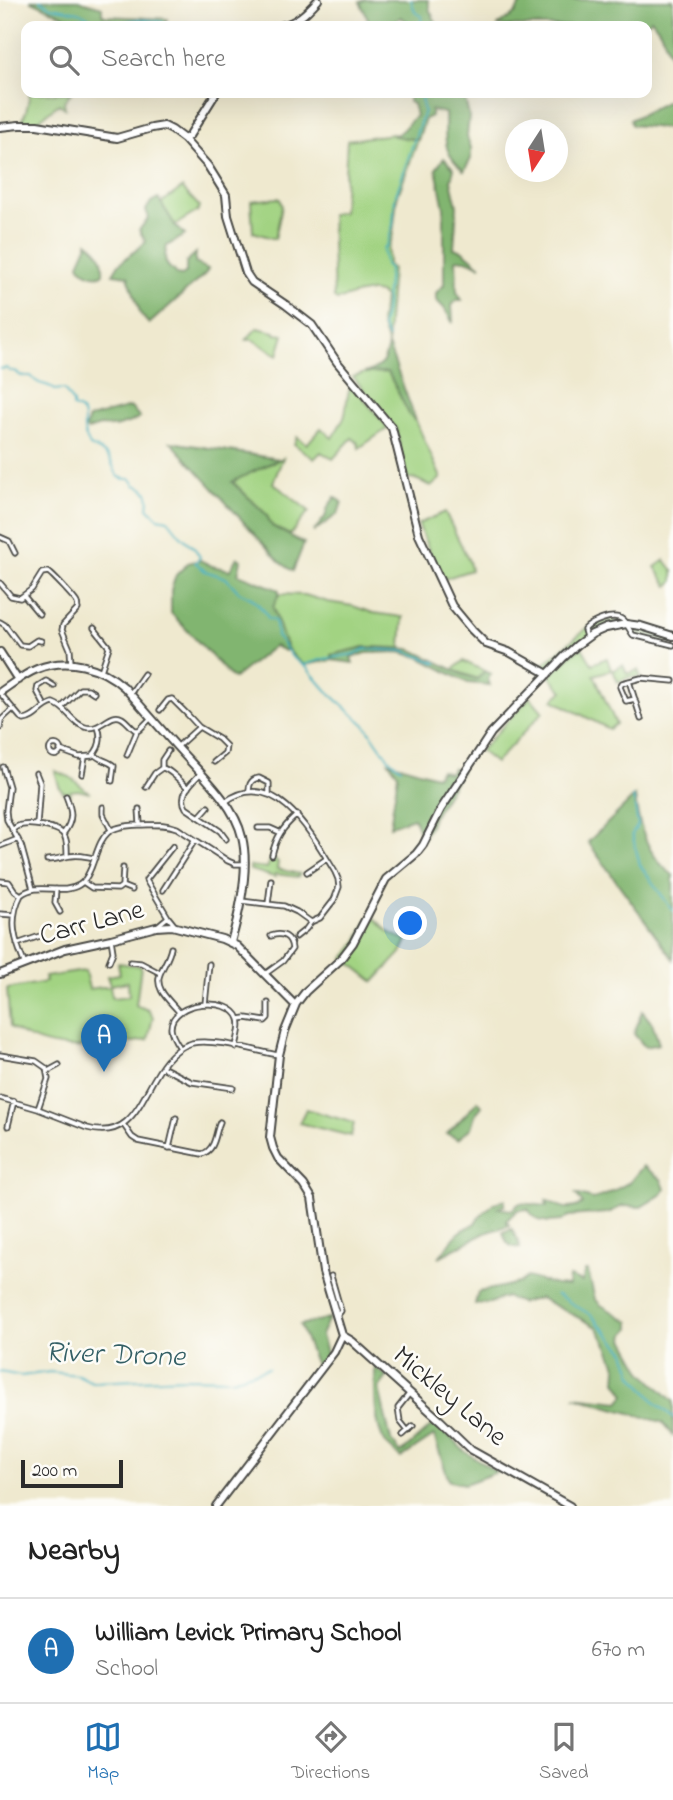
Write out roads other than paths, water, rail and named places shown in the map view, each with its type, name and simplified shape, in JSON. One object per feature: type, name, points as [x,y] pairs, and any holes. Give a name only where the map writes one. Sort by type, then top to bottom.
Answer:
[{"type":"street","points":[[295,21],[318,0]]},
{"type":"street","points":[[186,138],[213,98]]},
{"type":"street","points":[[0,127],[37,125],[117,138],[159,126],[186,138],[226,195],[229,216],[249,278],[312,325],[337,362],[392,428],[419,535],[452,606],[486,644],[509,652],[548,674]]},
{"type":"street","points":[[0,537],[9,541],[15,553]]},
{"type":"street","points":[[0,583],[17,599],[32,589],[42,573],[48,572],[77,602],[78,609],[62,630],[70,649],[71,664]]},
{"type":"street","points":[[24,596],[39,614]]},
{"type":"street","points":[[0,622],[20,645],[27,646],[40,641]]},
{"type":"street","points":[[626,624],[634,635],[673,645]]},
{"type":"street","points":[[216,1506],[334,1352],[342,1335],[323,1272],[312,1198],[304,1185],[278,1158],[270,1137],[278,1055],[295,1005],[306,990],[341,958],[353,943],[383,884],[390,874],[416,854],[423,845],[441,809],[487,737],[548,674],[586,638],[601,630],[626,624],[673,636]]},
{"type":"street","points":[[94,628],[109,647],[101,671]]},
{"type":"street","points":[[0,652],[18,680]]},
{"type":"street","points":[[137,730],[117,716],[111,717],[98,727],[81,726],[62,707],[53,703],[26,720],[12,709],[0,692],[35,669],[47,666],[85,666],[101,671],[119,682],[225,802],[236,820],[241,832],[245,864],[231,942]]},
{"type":"street","points":[[130,694],[144,674]]},
{"type":"street","points":[[635,699],[626,701],[620,685],[641,678],[673,681]]},
{"type":"street","points":[[45,706],[37,691],[38,685],[46,681],[54,686]]},
{"type":"street","points":[[628,681],[641,719]]},
{"type":"street","points":[[62,707],[80,689],[88,689],[94,693]]},
{"type":"street","points":[[160,710],[170,699],[199,727],[219,739],[226,749],[214,762]]},
{"type":"street","points":[[0,728],[2,717],[12,709]]},
{"type":"street","points":[[127,755],[137,730],[151,718]]},
{"type":"street","points":[[61,750],[85,757],[94,754],[100,741],[98,727]]},
{"type":"street","points":[[177,748],[199,727]]},
{"type":"street","points":[[226,749],[233,749]]},
{"type":"street","points":[[162,768],[162,760],[167,751]]},
{"type":"street","points":[[94,754],[100,760],[114,765],[113,781]]},
{"type":"street","points":[[82,774],[85,757]]},
{"type":"street","points":[[3,767],[9,787],[6,816],[18,839],[33,889]]},
{"type":"street","points":[[146,787],[162,768],[168,769],[188,788]]},
{"type":"street","points":[[36,773],[40,783],[37,825]]},
{"type":"street","points":[[200,774],[183,796],[183,804],[223,833],[226,839]]},
{"type":"street","points":[[248,791],[250,783],[259,778],[269,783],[269,794]]},
{"type":"street","points":[[225,802],[236,794],[248,791],[269,794],[297,816],[338,879],[339,890],[330,907],[296,937]]},
{"type":"street","points":[[63,834],[71,820],[66,796]]},
{"type":"street","points":[[103,807],[103,814],[111,830]]},
{"type":"street","points":[[200,817],[208,807]]},
{"type":"street","points":[[139,808],[140,825]]},
{"type":"street","points":[[0,815],[6,816]]},
{"type":"street","points":[[272,855],[279,832],[297,816]]},
{"type":"street","points":[[12,830],[22,824],[54,829],[65,838],[67,856]]},
{"type":"street","points":[[25,965],[13,927],[21,895],[33,889],[71,889],[83,882],[101,843],[111,830],[124,825],[169,825],[231,863],[245,864]]},
{"type":"street","points":[[258,828],[270,828],[279,832]]},
{"type":"street","points":[[0,846],[18,839]]},
{"type":"street","points":[[163,890],[195,840]]},
{"type":"street","points":[[173,846],[146,880],[177,927]]},
{"type":"street","points":[[47,860],[67,856],[95,858]]},
{"type":"street","points":[[307,872],[327,859]]},
{"type":"street","points":[[122,886],[123,868]]},
{"type":"street","points":[[268,904],[271,880]]},
{"type":"street","points":[[0,881],[9,882],[21,895]]},
{"type":"street","points":[[83,882],[92,888],[115,890],[122,886]]},
{"type":"street","points":[[122,886],[132,890]]},
{"type":"street","points":[[56,889],[55,903],[60,912]]},
{"type":"street","points":[[240,901],[291,909],[311,922]]},
{"type":"street","points":[[0,914],[14,915]]},
{"type":"street","points":[[156,927],[168,917]]},
{"type":"street","name":"Carr Lane","points":[[0,974],[61,950],[156,927],[177,927],[231,942],[295,1005]]},
{"type":"street","points":[[265,974],[283,961],[292,949],[286,935],[280,933],[271,936]]},
{"type":"street","points":[[17,944],[40,936]]},
{"type":"street","points":[[109,962],[113,952],[111,939]]},
{"type":"street","points":[[164,951],[171,950],[158,981],[160,988],[179,1012]]},
{"type":"street","points":[[130,962],[141,963],[160,974]]},
{"type":"street","points":[[205,1004],[209,964]]},
{"type":"street","points":[[239,1019],[265,1021],[268,1018],[268,1003]]},
{"type":"street","points":[[180,1048],[171,1028],[174,1018],[185,1008],[205,1004],[230,1009],[236,1014],[239,1019],[236,1047]]},
{"type":"street","points":[[0,1098],[95,1130],[111,1130],[135,1113],[161,1067],[180,1048],[201,1042],[278,1055]]},
{"type":"street","points":[[0,1055],[36,1061],[48,1071],[38,1109]]},
{"type":"street","points":[[48,1071],[59,1065]]},
{"type":"street","points":[[161,1067],[192,1082],[233,1088]]},
{"type":"street","points":[[8,1126],[14,1101]]},
{"type":"street","points":[[169,1148],[176,1118]]},
{"type":"street","points":[[123,1124],[138,1141],[202,1154],[208,1152],[213,1145],[220,1122]]},
{"type":"street","points":[[331,1276],[341,1311],[336,1316]]},
{"type":"street","name":"Mickley Lane","points":[[342,1335],[352,1341],[471,1450],[570,1506]]},
{"type":"street","points":[[408,1431],[400,1421],[398,1408],[409,1393]]},
{"type":"street","points":[[403,1435],[414,1426]]},
{"type":"waterway","points":[[40,0],[51,7],[79,12],[93,20],[103,21]]},
{"type":"waterway","points":[[411,0],[415,12],[422,16],[421,21]]},
{"type":"waterway","points":[[132,21],[155,21]]},
{"type":"waterway","points":[[388,338],[382,326],[389,269],[385,265],[383,249],[387,245],[393,225],[395,198],[424,111],[422,98]]},
{"type":"waterway","points":[[0,369],[6,368],[21,376],[31,376],[37,382],[55,390],[64,389],[73,407],[83,413],[84,432],[90,446],[107,456],[118,476],[131,479],[135,485],[146,491],[148,508],[158,518],[168,520],[195,549],[200,557],[195,562],[205,571],[226,578],[239,592],[253,599],[268,618],[274,620],[277,636],[292,657],[307,668],[327,691],[365,725],[389,759],[401,768]]},
{"type":"waterway","points":[[304,665],[355,654],[365,649],[405,651],[437,663]]},
{"type":"waterway","points":[[633,796],[638,825],[632,834],[640,865],[673,911]]},
{"type":"waterway","points":[[556,1294],[591,1315],[625,1352],[633,1375],[656,1403],[673,1417]]},
{"type":"waterway","name":"River Drone","points":[[0,1372],[21,1376],[50,1372],[78,1375],[92,1382],[232,1379],[268,1368]]},
{"type":"place","name":"William Levick Primary School","points":[[104,1072]]}]
